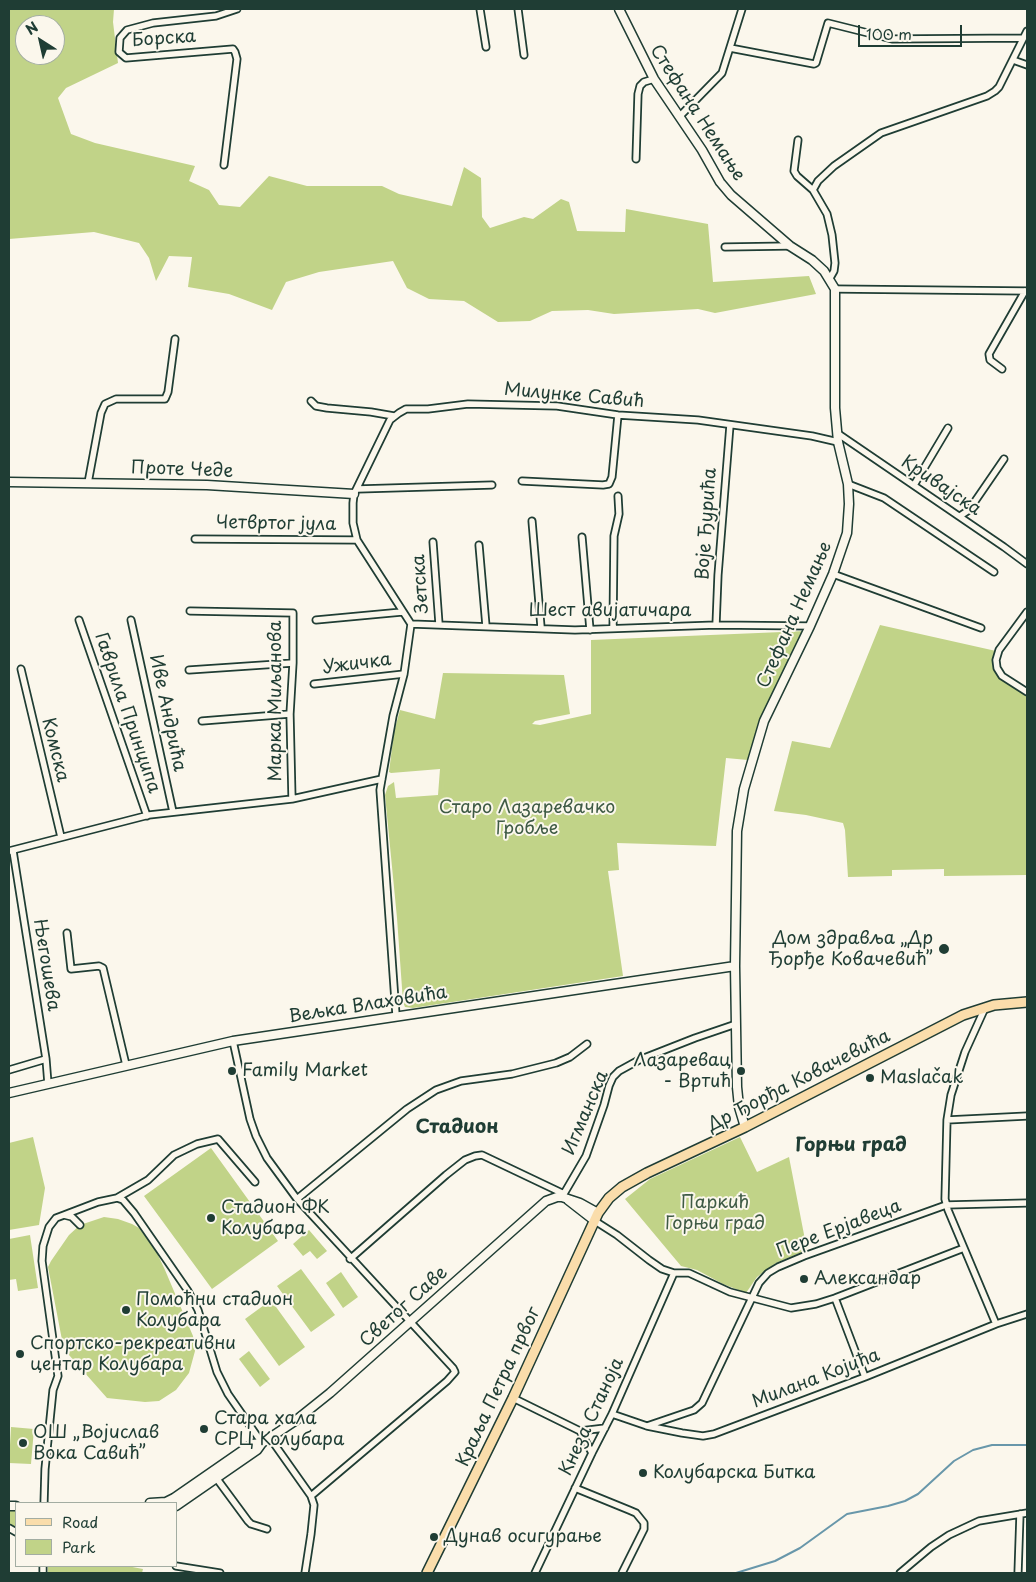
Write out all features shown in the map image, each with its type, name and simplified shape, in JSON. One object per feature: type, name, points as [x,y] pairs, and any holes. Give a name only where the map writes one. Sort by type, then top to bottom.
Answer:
[{"type":"main road","name":"Др Ђорђа Ковачевића","points":[[596,1217],[609,1198],[622,1187],[647,1173],[745,1127],[963,1015],[985,1007],[1013,1002],[1027,1002]]},
{"type":"main road","name":"Краља Петра првог","points":[[427,1573],[512,1398],[596,1217]]},
{"type":"street","name":"Борска","points":[[224,164],[237,59],[233,49],[126,58],[119,52],[120,38],[127,30],[154,23],[216,16],[237,9]]},
{"type":"street","points":[[480,9],[486,47]]},
{"type":"street","points":[[518,9],[524,55]]},
{"type":"street","name":"Стефана Немање","points":[[619,9],[654,79],[680,116],[720,182],[790,246],[812,260],[830,278],[835,289],[834,374],[838,442],[848,484],[847,533],[833,574],[764,721],[744,789],[737,831],[735,966],[737,1087],[739,1107],[745,1127]]},
{"type":"street","points":[[680,116],[722,73],[742,9]]},
{"type":"street","points":[[730,48],[814,64],[828,23],[892,39],[1023,38]]},
{"type":"street","points":[[814,190],[818,181],[834,166],[876,136],[995,91],[1027,31]]},
{"type":"street","points":[[1013,60],[1027,65]]},
{"type":"street","points":[[636,160],[638,94],[640,86],[644,82],[654,79]]},
{"type":"street","points":[[798,140],[794,171],[797,176],[814,190],[827,214],[832,235],[834,271],[830,278]]},
{"type":"street","points":[[725,247],[790,246]]},
{"type":"street","points":[[835,289],[1026,291],[989,354],[990,360],[1002,369]]},
{"type":"street","points":[[88,483],[101,413],[105,404],[116,400],[165,399],[168,392],[175,339]]},
{"type":"street","points":[[311,402],[316,406],[327,408],[394,416],[356,491],[353,523],[357,540],[411,624],[404,674],[380,790],[396,1016]]},
{"type":"street","name":"Милунке Савић","points":[[394,416],[406,410],[490,404],[557,406],[618,415],[682,418],[812,436],[838,442]]},
{"type":"street","points":[[522,482],[609,484],[612,476],[618,415]]},
{"type":"street","name":"Воје Ђурића","points":[[716,625],[730,425]]},
{"type":"street","points":[[914,486],[948,428]]},
{"type":"street","name":"Кривајска","points":[[837,433],[1027,564]]},
{"type":"street","points":[[960,516],[969,510],[1004,459]]},
{"type":"street","name":"Проте Чеде","points":[[9,482],[207,484],[356,491]]},
{"type":"street","points":[[848,484],[884,498],[994,572]]},
{"type":"street","points":[[356,491],[492,485]]},
{"type":"street","points":[[613,628],[614,536],[619,514],[618,496]]},
{"type":"street","points":[[532,521],[541,628]]},
{"type":"street","points":[[582,537],[590,630]]},
{"type":"street","name":"Четвртог јула","points":[[194,539],[357,540]]},
{"type":"street","name":"Зетска","points":[[433,542],[440,624]]},
{"type":"street","points":[[479,545],[486,626]]},
{"type":"street","points":[[833,574],[981,628]]},
{"type":"street","name":"Марка Миљанова","points":[[190,611],[293,613],[290,714],[292,799]]},
{"type":"street","points":[[316,620],[402,612]]},
{"type":"street","points":[[1027,612],[1000,650],[996,660],[997,668],[1002,676],[1027,692]]},
{"type":"street","name":"Гаврила Принципа","points":[[79,620],[147,816]]},
{"type":"street","name":"Иве Андрића","points":[[131,620],[173,812]]},
{"type":"street","name":"Шест авијатичара","points":[[411,624],[590,630],[716,625],[810,626]]},
{"type":"street","points":[[190,670],[293,663]]},
{"type":"street","name":"Комска","points":[[20,669],[61,837]]},
{"type":"street","name":"Ужичка","points":[[314,684],[404,674]]},
{"type":"street","points":[[202,721],[290,714]]},
{"type":"street","points":[[11,851],[147,816],[292,799],[382,779]]},
{"type":"street","name":"Његошева","points":[[11,851],[46,1059],[48,1084]]},
{"type":"street","points":[[66,933],[71,969],[99,966],[103,968],[126,1065]]},
{"type":"street","name":"Вељка Влаховића","points":[[9,1093],[233,1041],[735,966]]},
{"type":"street","points":[[985,1007],[965,1052],[951,1095],[947,1120],[946,1205],[996,1324]]},
{"type":"street","name":"Игманска","points":[[564,1196],[586,1156],[609,1086],[613,1077],[619,1071],[640,1060],[736,1024]]},
{"type":"street","points":[[233,1041],[250,1119],[267,1158],[297,1199],[350,1259],[453,1368],[454,1372],[452,1376],[311,1496]]},
{"type":"street","points":[[297,1199],[408,1109],[436,1090],[461,1081],[512,1074],[556,1063],[570,1057],[587,1044]]},
{"type":"street","points":[[9,1070],[46,1059]]},
{"type":"street","points":[[947,1120],[1027,1116]]},
{"type":"street","points":[[44,1502],[45,1469],[53,1390],[58,1376],[42,1254],[45,1236],[49,1227],[56,1218],[86,1205],[117,1198],[148,1180],[174,1155],[197,1144],[218,1139],[255,1182]]},
{"type":"street","points":[[350,1259],[465,1160],[482,1155],[564,1196],[596,1217],[655,1265],[674,1273],[695,1275],[730,1292],[791,1308],[816,1304],[835,1298],[964,1248]]},
{"type":"street","name":"Светог Саве","points":[[166,1502],[252,1444],[262,1443],[295,1421],[330,1393],[539,1206],[552,1198],[564,1196]]},
{"type":"street","points":[[117,1198],[123,1200],[134,1213],[188,1291],[198,1310],[217,1372],[228,1394],[262,1443]]},
{"type":"street","name":"Пере Ерјавеца","points":[[647,1426],[694,1410],[702,1403],[759,1282],[778,1267],[946,1205],[1027,1203]]},
{"type":"street","points":[[64,1215],[72,1217],[80,1225]]},
{"type":"street","name":"Кнеза Станоја","points":[[535,1573],[612,1414],[674,1273]]},
{"type":"street","points":[[835,1298],[865,1377]]},
{"type":"street","name":"Милана Којића","points":[[612,1414],[647,1426],[703,1436],[714,1434],[865,1377],[996,1324],[1027,1314]]},
{"type":"street","points":[[512,1398],[580,1431],[605,1428]]},
{"type":"street","points":[[580,1431],[592,1453]]},
{"type":"street","points":[[270,1438],[311,1496],[314,1505],[305,1573]]},
{"type":"street","name":"Светог Саве","points":[[178,1505],[258,1450],[262,1443]]},
{"type":"street","points":[[217,1479],[251,1524],[267,1529]]},
{"type":"street","points":[[575,1488],[629,1510],[636,1514],[644,1523],[644,1530],[622,1573]]},
{"type":"street","points":[[900,1573],[931,1547],[949,1535],[980,1521],[1027,1513]]},
{"type":"street","points":[[1018,1573],[1020,1514]]},
{"type":"street","points":[[178,1566],[220,1573]]},
{"type":"green space","points":[[9,9],[114,9],[113,22],[118,63],[66,88],[58,98],[71,134],[95,143],[195,166],[189,181],[209,190],[219,205],[240,207],[269,176],[307,186],[382,186],[399,194],[452,206],[464,167],[481,178],[482,217],[490,228],[524,217],[533,219],[561,199],[569,202],[577,231],[625,232],[626,209],[708,224],[713,282],[809,276],[816,294],[715,313],[698,309],[614,314],[588,310],[552,311],[530,321],[498,322],[464,301],[429,299],[407,288],[393,261],[319,272],[286,282],[272,310],[229,294],[188,287],[192,257],[169,256],[156,281],[149,258],[139,243],[94,232],[9,239]]},
{"type":"green space","points":[[880,625],[996,651],[992,662],[993,669],[998,677],[1027,696],[1027,875],[944,876],[944,869],[892,870],[892,876],[848,877],[843,823],[806,815],[774,811],[792,741],[830,748]]},
{"type":"green space","name":"Старо Лазаревачко Гробље","points":[[806,631],[764,711],[748,760],[726,758],[716,846],[617,843],[619,870],[608,871],[623,976],[413,1008],[405,1007],[403,1002],[385,795],[388,786],[394,782],[396,798],[438,795],[440,769],[389,772],[394,732],[400,710],[435,719],[443,673],[564,675],[570,714],[535,721],[532,724],[540,725],[591,714],[591,640]]},
{"type":"green space","points":[[33,1137],[45,1188],[39,1225],[9,1230],[9,1143]]},
{"type":"green space","name":"Паркић Горњи град","points":[[740,1137],[757,1172],[789,1157],[807,1250],[776,1263],[766,1270],[757,1277],[746,1293],[723,1284],[697,1270],[681,1266],[625,1199],[650,1179]]},
{"type":"green space","name":"Стадион ФК Колубара","points":[[211,1148],[278,1241],[212,1289],[144,1196]]},
{"type":"green space","points":[[104,1217],[132,1224],[139,1228],[145,1236],[157,1253],[193,1336],[195,1351],[189,1373],[176,1390],[159,1401],[145,1402],[107,1398],[69,1355],[62,1340],[48,1267],[69,1235],[80,1225]]},
{"type":"green space","points":[[309,1230],[327,1251],[317,1259],[310,1251],[303,1256],[293,1244]]},
{"type":"green space","points":[[30,1235],[38,1288],[18,1291],[16,1279],[9,1280],[9,1239]]},
{"type":"green space","points":[[301,1269],[335,1315],[311,1332],[277,1286]]},
{"type":"green space","points":[[341,1272],[358,1297],[343,1308],[326,1283]]},
{"type":"green space","points":[[271,1300],[305,1347],[279,1366],[245,1319]]},
{"type":"green space","points":[[249,1351],[270,1379],[260,1387],[239,1359]]},
{"type":"green space","points":[[11,1427],[34,1429],[31,1464],[9,1463]]},
{"type":"green space","points":[[9,1509],[15,1509],[15,1529],[9,1526]]},
{"type":"green space","points":[[48,1567],[132,1567],[143,1569],[142,1573],[48,1573]]},
{"type":"waterway","points":[[736,1573],[775,1561],[800,1548],[847,1514],[905,1501],[918,1494],[954,1461],[973,1450],[992,1445],[1027,1445]]},
{"type":"place","name":"Дом здравља „Др Ђорђе Ковачевић”","points":[[944,949]]},
{"type":"place","name":"Family Market","points":[[232,1071]]},
{"type":"place","name":"Лазаревац - Вртић","points":[[741,1071]]},
{"type":"place","name":"Maslačak","points":[[870,1078]]},
{"type":"place","name":"Стадион ФК Колубара","points":[[211,1218]]},
{"type":"place","name":"Александар","points":[[804,1279]]},
{"type":"place","name":"Помоћни стадион Колубара","points":[[126,1310]]},
{"type":"place","name":"Спортско-рекреативни центар Колубара","points":[[20,1354]]},
{"type":"place","name":"Стара хала СРЦ Колубара","points":[[204,1429]]},
{"type":"place","name":"ОШ „Војислав Вока Савић”","points":[[23,1443]]},
{"type":"place","name":"Колубарска Битка","points":[[643,1473]]},
{"type":"place","name":"Дунав осигурање","points":[[434,1537]]},
{"type":"district","name":"Стадион","points":[[457,1128]]},
{"type":"district","name":"Горњи град","points":[[851,1146]]}]
